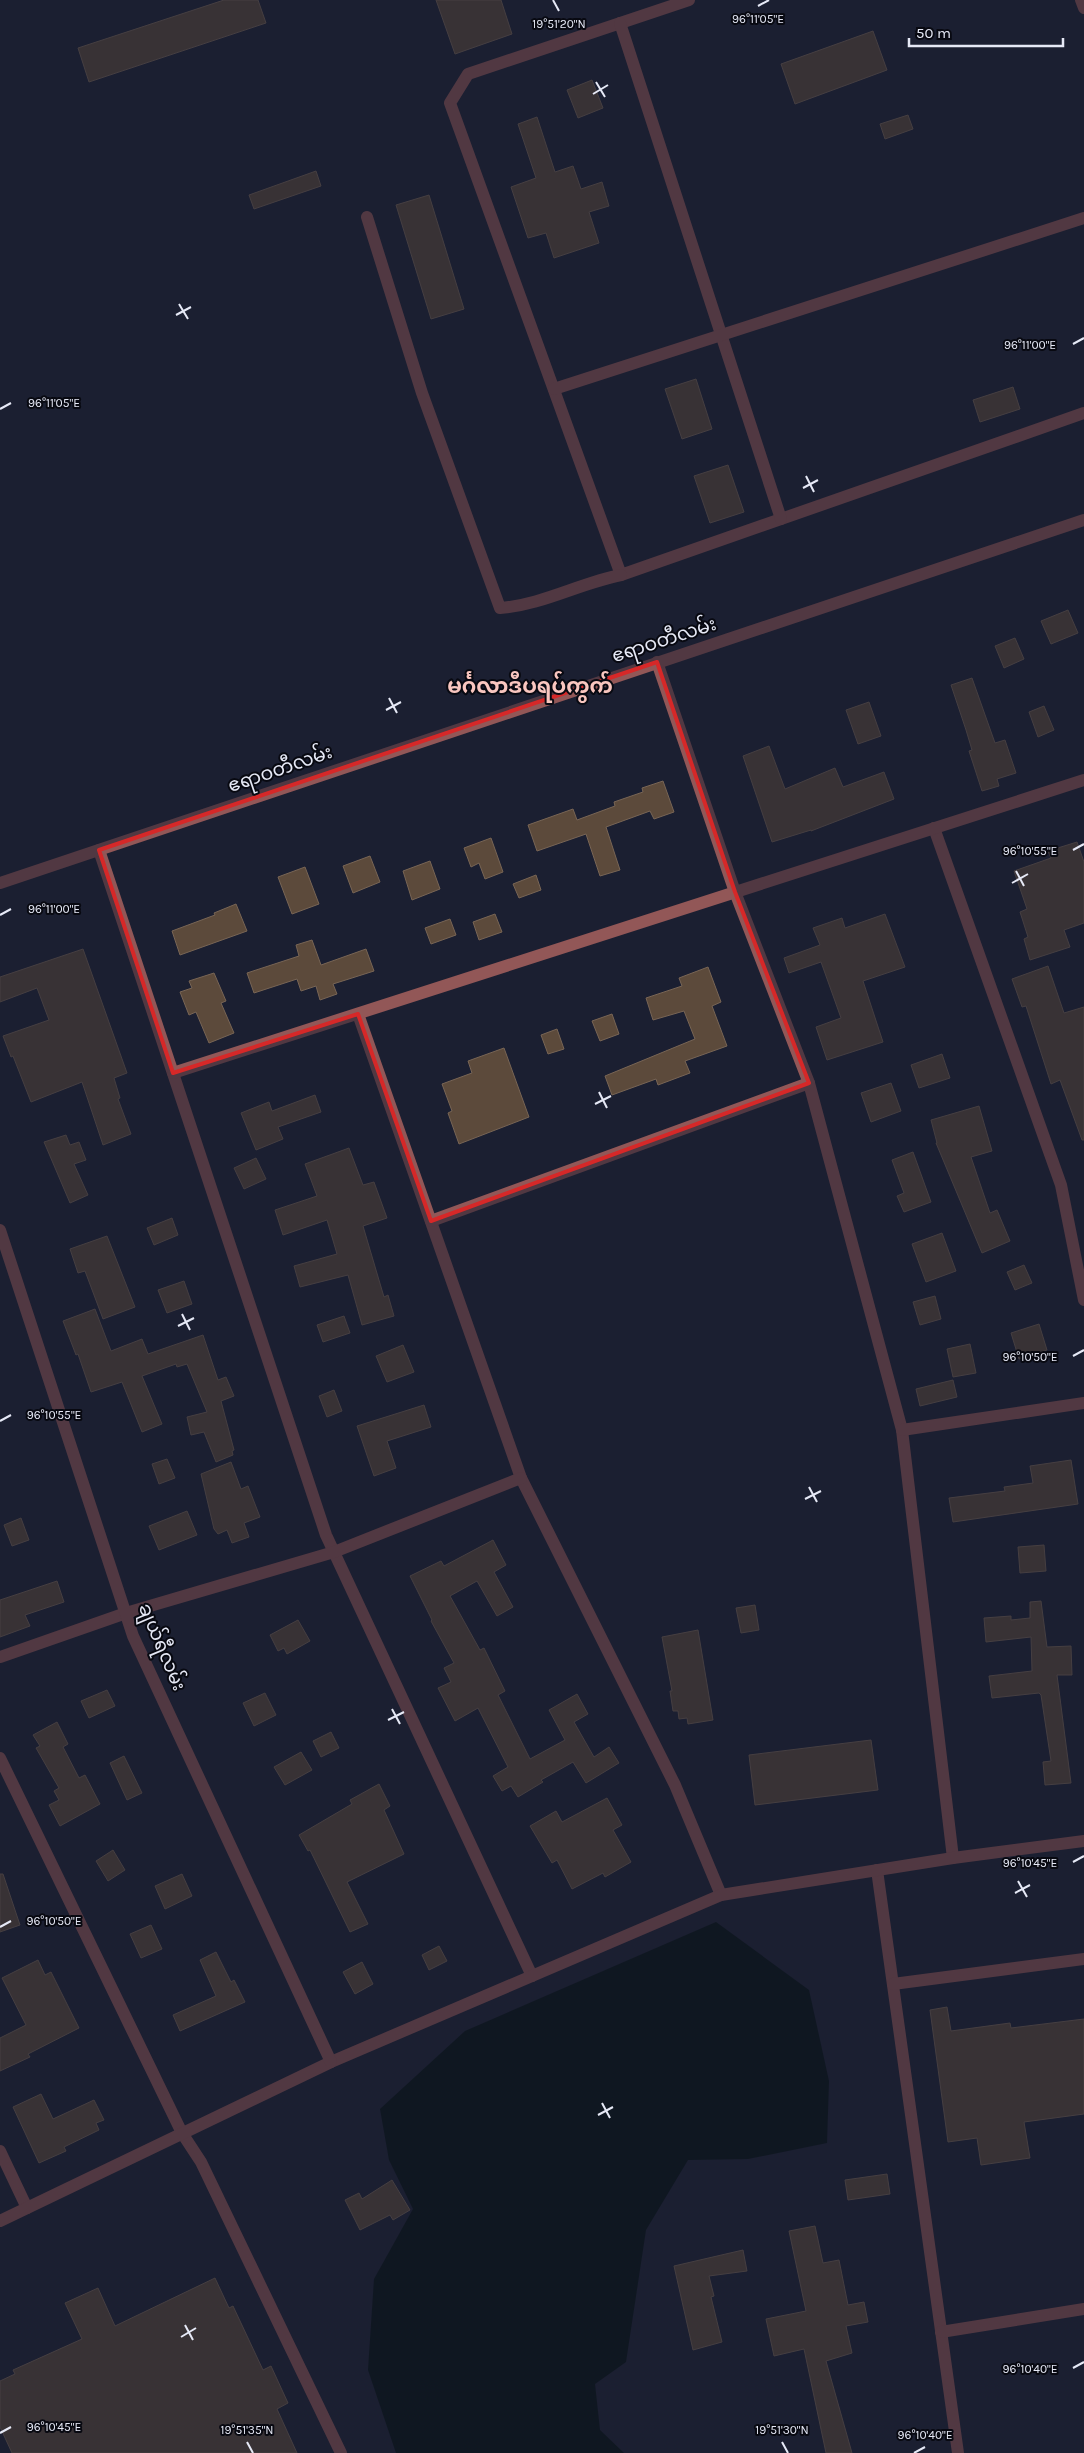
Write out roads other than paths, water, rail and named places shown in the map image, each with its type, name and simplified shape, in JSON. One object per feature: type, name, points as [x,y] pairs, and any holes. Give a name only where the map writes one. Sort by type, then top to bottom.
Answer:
[{"type":"street","points":[[621,575],[450,103],[468,74],[689,0]]},
{"type":"street","points":[[1081,0],[1084,8]]},
{"type":"street","points":[[620,23],[781,519]]},
{"type":"street","points":[[367,217],[422,393],[500,608],[520,607],[602,579],[621,575],[1084,413]]},
{"type":"street","points":[[554,389],[1084,218]]},
{"type":"street","name":"ဧရာဝတီလမ်း","points":[[0,883],[1084,520]]},
{"type":"street","points":[[658,662],[734,892],[809,1083],[902,1430],[953,1858]]},
{"type":"street","points":[[173,1073],[1084,780]]},
{"type":"street","points":[[934,828],[1061,1185],[1084,1300]]},
{"type":"street","points":[[99,850],[326,1535],[532,1976]]},
{"type":"street","points":[[358,1014],[521,1478],[675,1785],[721,1895]]},
{"type":"street","points":[[431,1221],[809,1083]]},
{"type":"street","name":"ချယ်ရီလမ်း","points":[[0,1230],[133,1636],[330,2062]]},
{"type":"street","points":[[902,1430],[1084,1403]]},
{"type":"street","points":[[0,1657],[126,1613],[334,1552],[521,1478]]},
{"type":"street","points":[[0,1758],[182,2133],[201,2162],[341,2453]]},
{"type":"street","points":[[0,2221],[330,2062],[721,1895],[953,1858],[1084,1841]]},
{"type":"street","points":[[877,1870],[958,2453]]},
{"type":"street","points":[[893,1984],[1084,1959]]},
{"type":"street","points":[[0,2151],[27,2208]]},
{"type":"street","points":[[941,2332],[1084,2309]]},
{"type":"district","name":"မင်္ဂလာဒီပရပ်ကွက်","points":[[530,686]]}]
